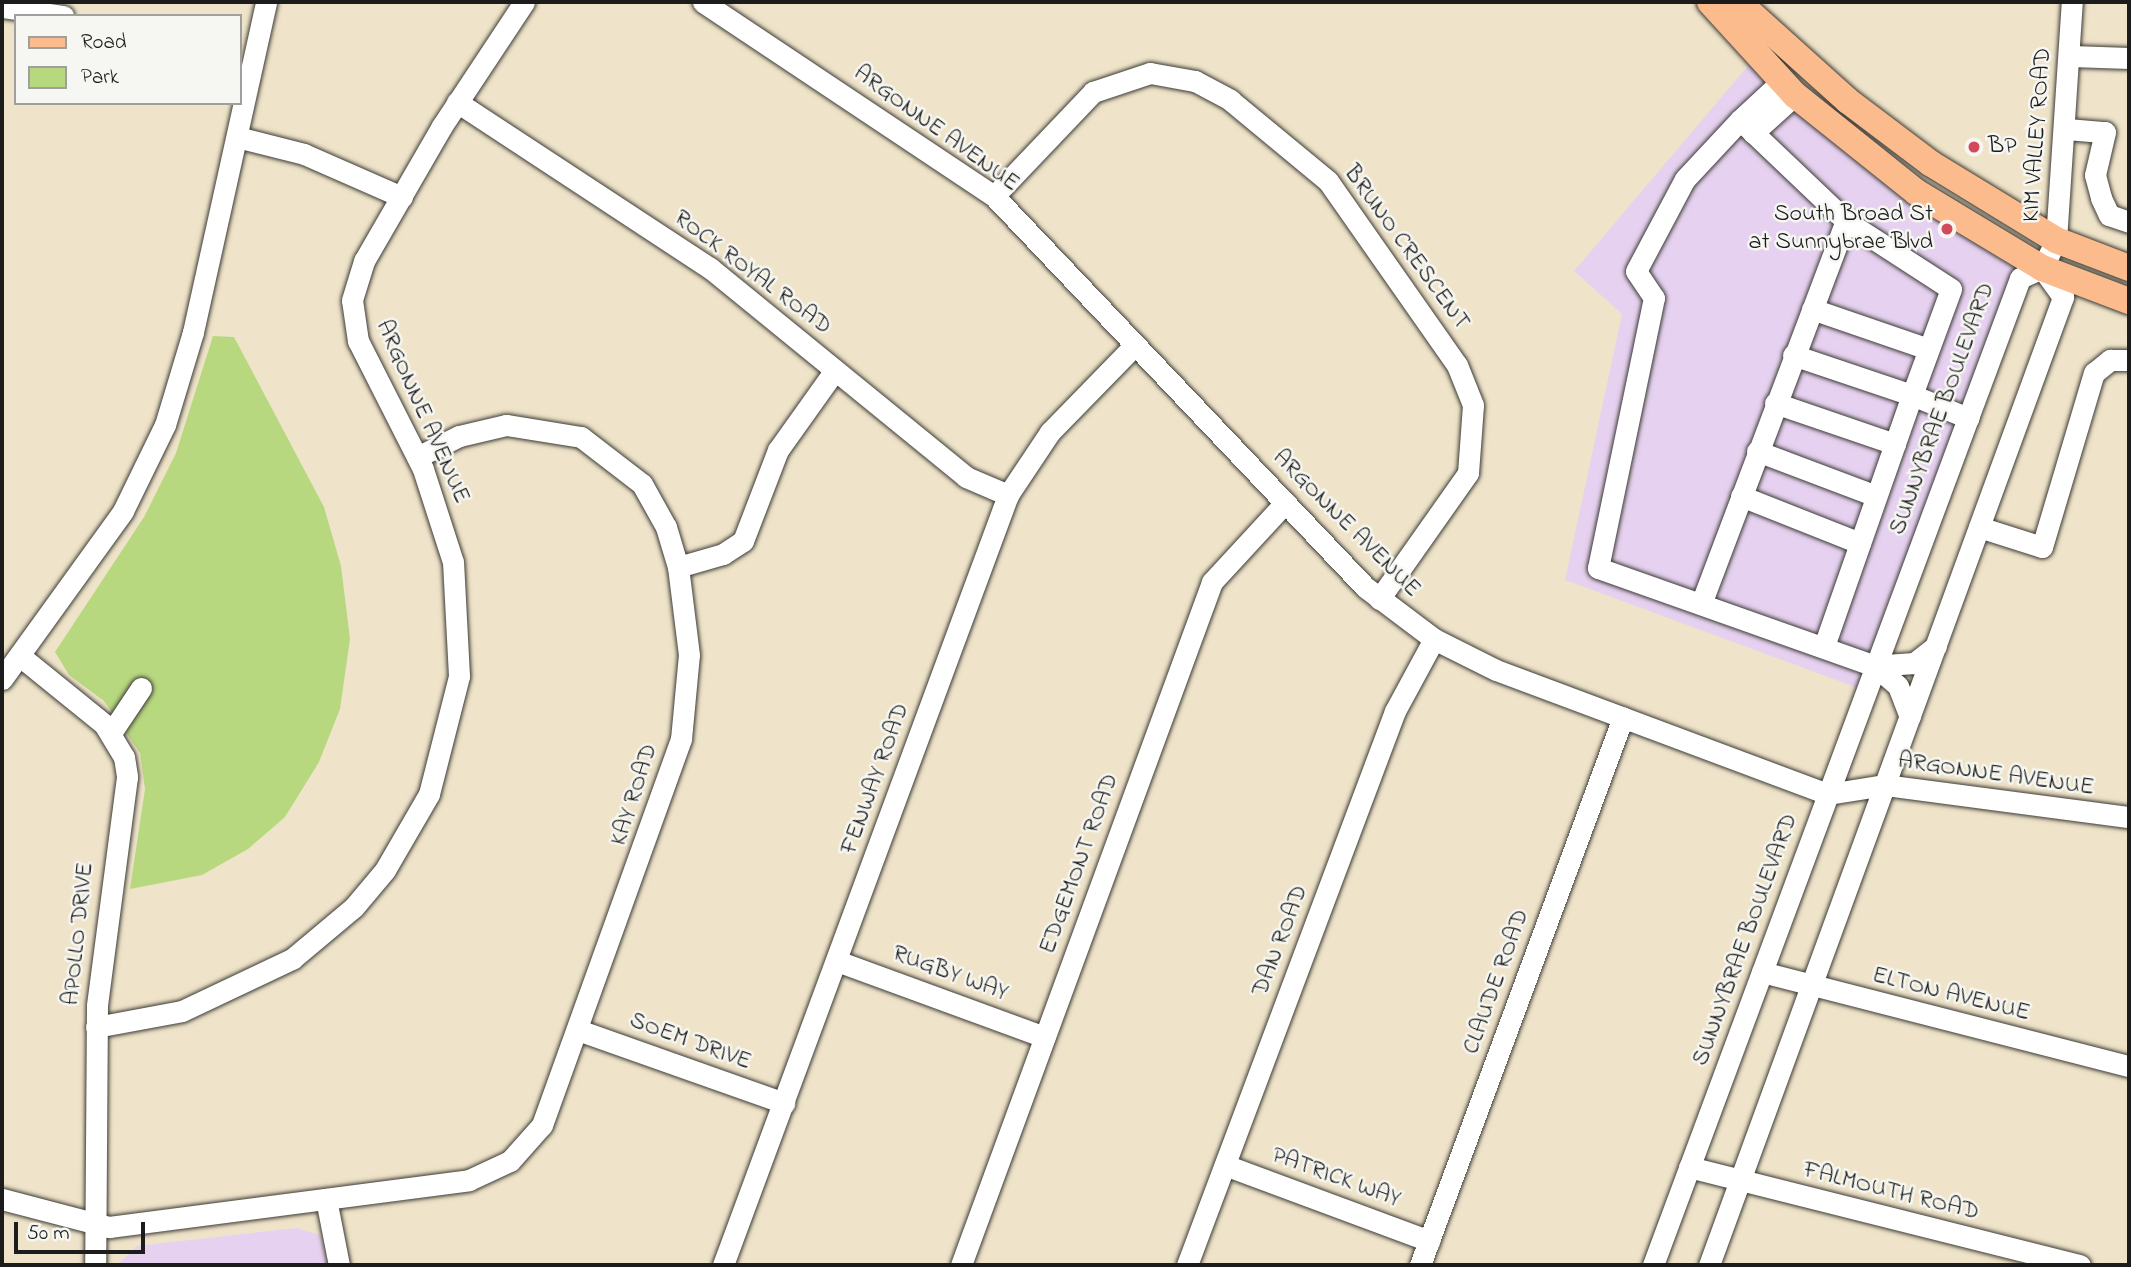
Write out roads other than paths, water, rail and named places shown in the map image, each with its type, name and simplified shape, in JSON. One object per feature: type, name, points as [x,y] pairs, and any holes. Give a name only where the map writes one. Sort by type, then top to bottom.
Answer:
[{"type":"main road","points":[[1710,2],[1789,88],[1842,135],[1916,192],[2042,268],[2129,301]]},
{"type":"main road","points":[[1738,2],[1848,101],[1930,163],[2056,240],[2129,268]]},
{"type":"main road","points":[[1789,88],[1816,73]]},
{"type":"main road","points":[[1842,135],[1848,101]]},
{"type":"street","points":[[242,97],[249,42],[266,2]]},
{"type":"street","name":"ARGONNE AVENUE","points":[[96,1027],[183,1012],[292,959],[354,907],[410,830],[446,743],[461,642],[453,562],[417,457],[352,320],[356,280],[457,102],[524,2]]},
{"type":"street","name":"ARGONNE AVENUE","points":[[703,2],[994,196],[1379,599],[1434,639],[1623,717],[1828,794],[1885,785],[2129,817]]},
{"type":"street","name":"KIM VALLEY ROAD","points":[[2042,268],[2056,240],[2067,129],[2072,2]]},
{"type":"street","points":[[2,7],[49,14]]},
{"type":"street","points":[[2071,56],[2129,58]]},
{"type":"street","name":"BRUNO CRESCENT","points":[[994,196],[1093,92],[1150,73],[1195,81],[1230,100],[1328,181],[1457,365],[1473,405],[1468,473],[1379,599]]},
{"type":"street","points":[[1789,88],[1685,179],[1636,271],[1654,298],[1598,568],[1875,666],[1898,686],[1910,717]]},
{"type":"street","name":"ROCK ROYAL ROAD","points":[[457,102],[709,268],[966,477],[1008,495]]},
{"type":"street","points":[[2,679],[123,511],[165,425],[237,137],[241,105]]},
{"type":"street","points":[[1746,127],[1846,221],[1951,289],[1824,646]]},
{"type":"street","points":[[2067,129],[2105,132],[2095,174],[2101,198],[2109,215],[2129,222]]},
{"type":"street","points":[[237,137],[304,154],[402,197]]},
{"type":"street","points":[[1701,604],[1793,355],[1846,221]]},
{"type":"street","points":[[1709,1265],[2063,297],[2042,268]]},
{"type":"street","name":"SUNNYBRAE BOULEVARD","points":[[1653,1265],[2020,278],[2042,268]]},
{"type":"street","points":[[1812,309],[1928,349]]},
{"type":"street","name":"FENWAY ROAD","points":[[723,1265],[1008,495],[1050,432],[1135,345]]},
{"type":"street","points":[[1793,355],[1912,395],[1968,418]]},
{"type":"street","points":[[1979,527],[2042,547],[2094,373],[2110,360],[2129,360]]},
{"type":"street","points":[[678,567],[723,554],[743,541],[778,450],[835,370]]},
{"type":"street","points":[[1775,403],[1895,444]]},
{"type":"street","name":"KAY ROAD","points":[[326,1199],[469,1180],[510,1161],[542,1125],[681,739],[688,655],[678,567],[666,527],[642,484],[581,437],[506,425],[459,436],[417,457]]},
{"type":"street","points":[[1757,451],[1876,496]]},
{"type":"street","points":[[1741,496],[1860,543]]},
{"type":"street","name":"EDGEMONT ROAD","points":[[961,1265],[1212,582],[1285,503]]},
{"type":"street","name":"DAN ROAD","points":[[1187,1265],[1395,711],[1434,639]]},
{"type":"street","points":[[1875,666],[1914,663],[1936,646]]},
{"type":"street","points":[[20,656],[111,733],[141,688]]},
{"type":"street","name":"CLAUDE ROAD","points":[[1420,1265],[1623,717]]},
{"type":"street","name":"APOLLO DRIVE","points":[[94,1265],[96,1027],[127,778],[111,733]]},
{"type":"street","name":"RUGBY WAY","points":[[837,961],[1045,1037]]},
{"type":"street","name":"ELTON AVENUE","points":[[1762,972],[1811,987],[2129,1066]]},
{"type":"street","name":"SOEM DRIVE","points":[[578,1030],[784,1103]]},
{"type":"street","name":"PATRICK WAY","points":[[1225,1166],[1429,1241]]},
{"type":"street","name":"FALMOUTH ROAD","points":[[1689,1167],[2080,1265]]},
{"type":"street","points":[[2,1199],[95,1224],[326,1199],[339,1265]]},
{"type":"place","name":"BP","points":[[1974,147]]},
{"type":"place","name":"South Broad St at Sunnybrae Blvd","points":[[1947,229]]}]
